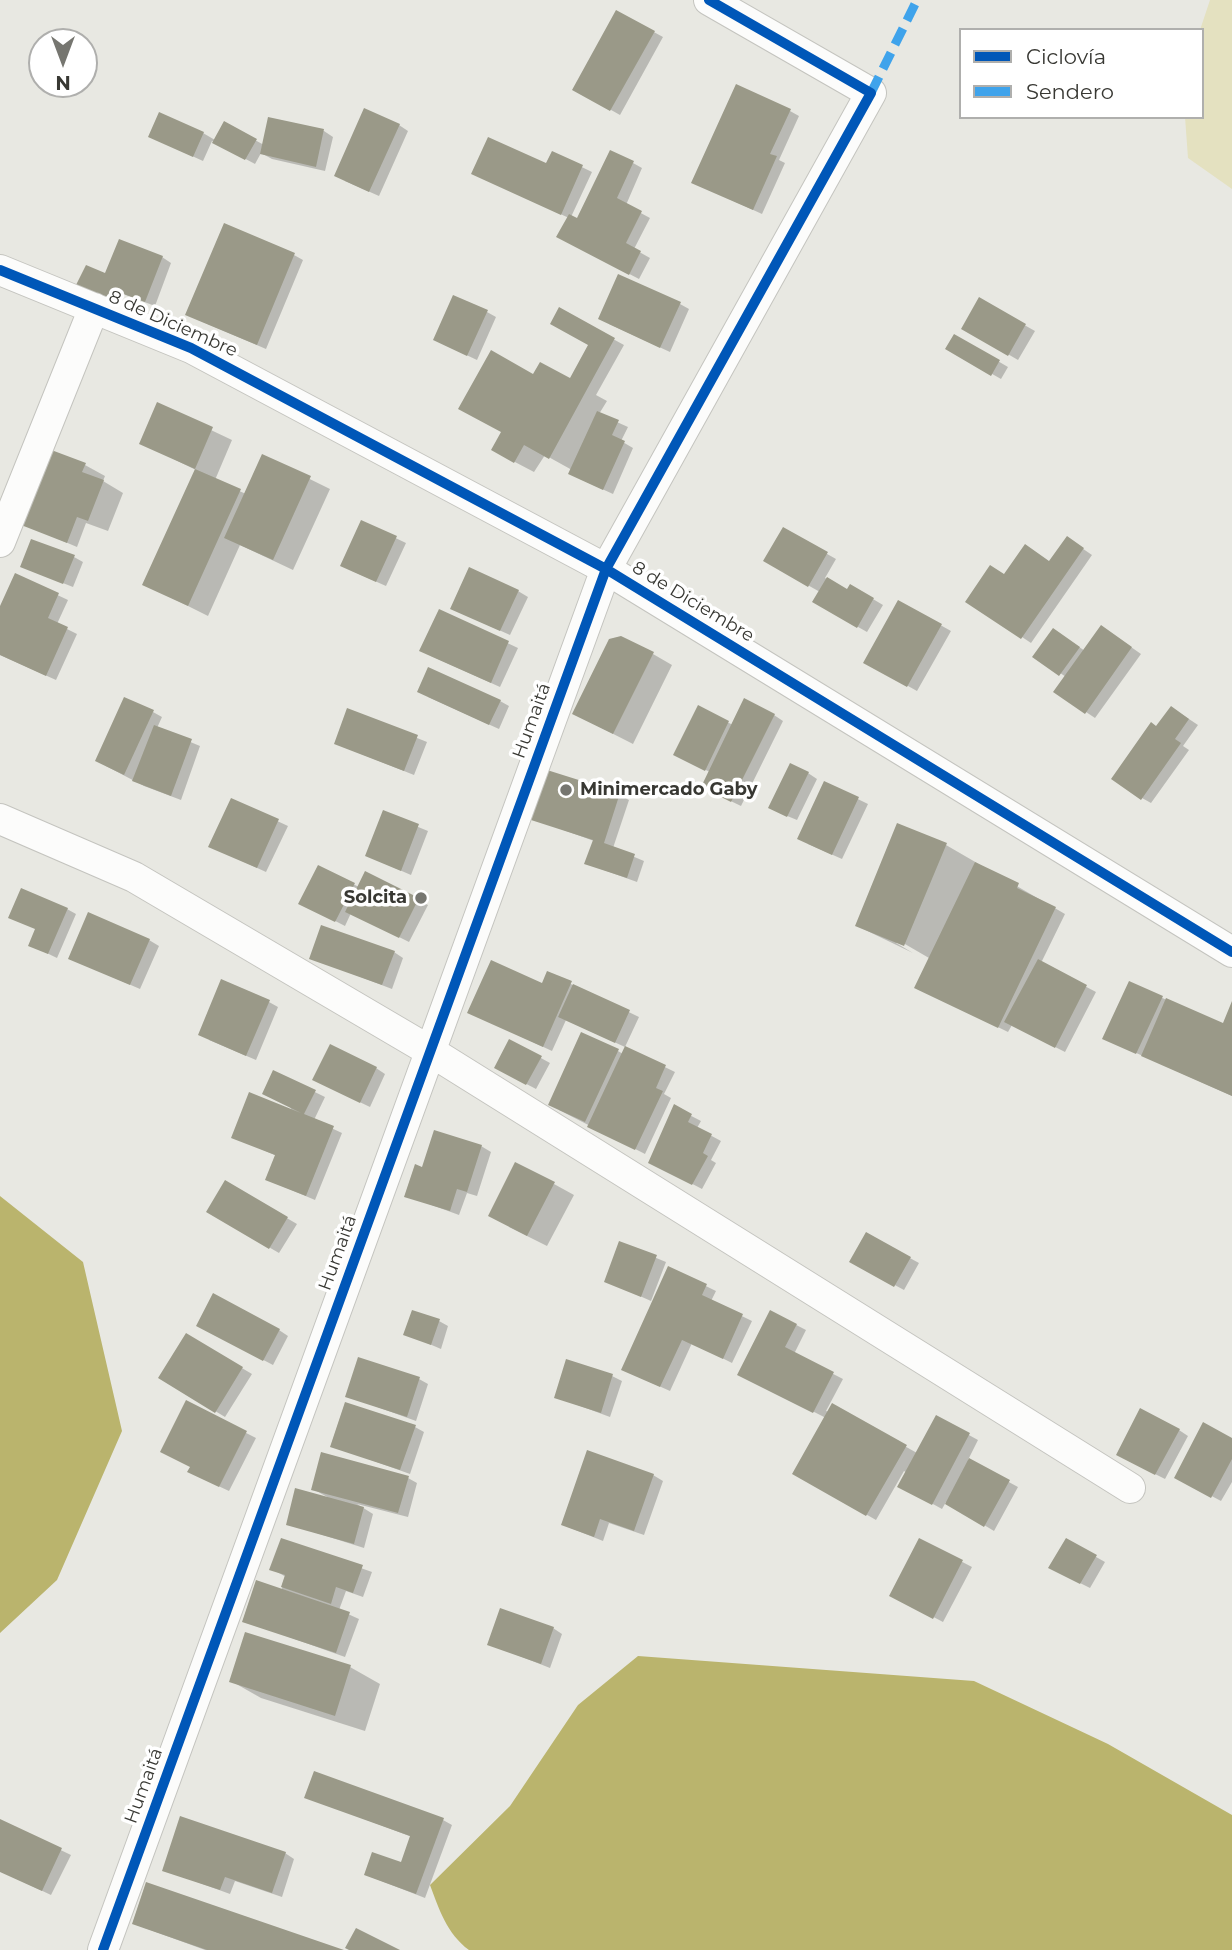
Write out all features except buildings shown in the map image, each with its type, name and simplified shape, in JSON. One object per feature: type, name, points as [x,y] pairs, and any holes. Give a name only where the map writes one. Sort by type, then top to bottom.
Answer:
[{"type":"street","name":"Humaitá","points":[[103,1950],[606,569],[871,93],[709,0]]},
{"type":"street","name":"8 de Diciembre","points":[[0,270],[191,348],[606,569],[1232,952]]},
{"type":"street","points":[[0,542],[94,308]]},
{"type":"street","points":[[0,819],[134,877],[430,1051],[1130,1488]]},
{"type":"shaded area","points":[[1210,0],[1232,0],[1232,189],[1188,158],[1185,119],[1204,119],[1204,28],[1201,28]]},
{"type":"shaded area","points":[[0,1196],[83,1262],[122,1431],[57,1580],[0,1633]]},
{"type":"shaded area","points":[[638,1656],[974,1681],[1108,1744],[1232,1815],[1232,1950],[469,1950],[449,1929],[430,1885],[510,1806],[578,1705]]},
{"type":"marked path","points":[[871,93],[917,0]]},
{"type":"cycle path","points":[[103,1950],[606,569],[871,93],[709,0]]},
{"type":"cycle path","points":[[0,270],[191,348],[606,569],[1232,952]]},
{"type":"place","name":"Minimercado Gaby","points":[[566,790]]},
{"type":"place","name":"Solcita","points":[[421,898]]}]
